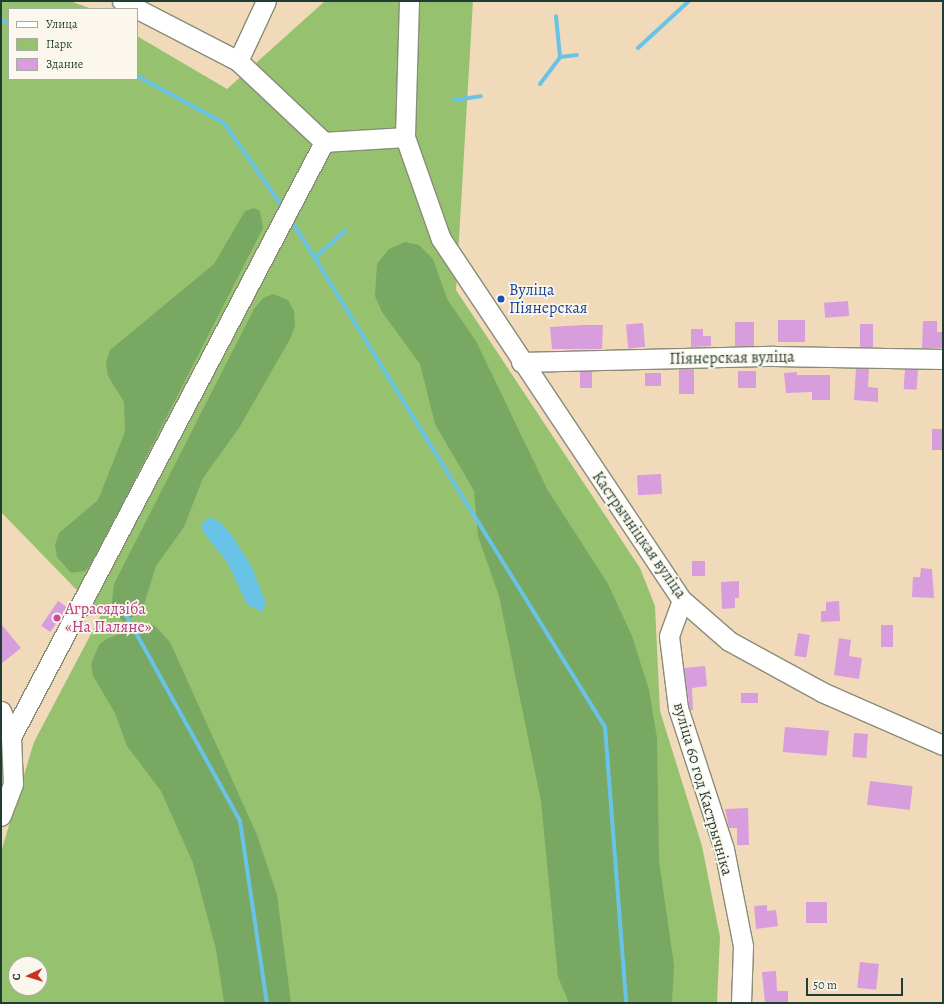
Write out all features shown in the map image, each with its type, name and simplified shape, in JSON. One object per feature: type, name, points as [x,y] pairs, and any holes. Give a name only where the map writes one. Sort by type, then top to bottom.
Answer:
[{"type":"street","points":[[122,1],[136,8]]},
{"type":"street","points":[[238,61],[266,1]]},
{"type":"street","points":[[138,9],[238,61],[324,142],[405,137],[409,1]]},
{"type":"street","name":"Кастрычніцкая вуліца","points":[[405,137],[441,239],[520,362],[682,600],[729,641],[822,692],[943,746]]},
{"type":"street","points":[[11,737],[324,142]]},
{"type":"street","name":"Піянерская вуліца","points":[[520,362],[774,356],[943,359]]},
{"type":"street","name":"вуліца 60 год Кастрычніка","points":[[682,600],[669,636],[678,708],[724,849],[743,946],[741,1003]]},
{"type":"street","points":[[1,711],[11,737],[13,784],[1,816]]},
{"type":"green space","points":[[1,1],[70,1],[89,8],[8,8],[8,80],[138,80],[138,37],[227,89],[325,1],[473,1],[456,290],[640,568],[655,606],[660,711],[702,846],[720,937],[717,1003],[1,1003],[1,852],[34,742],[101,615],[1,512]]},
{"type":"green space","points":[[254,208],[260,211],[263,228],[92,563],[85,571],[71,573],[57,557],[55,545],[59,533],[98,500],[125,432],[124,402],[108,376],[106,363],[110,350],[214,264],[245,211]]},
{"type":"green space","points":[[405,242],[419,245],[433,259],[447,299],[476,341],[547,489],[608,584],[632,636],[649,690],[657,738],[659,861],[674,965],[672,1003],[569,1003],[558,977],[541,801],[499,596],[478,536],[474,491],[435,424],[420,364],[382,312],[375,296],[377,264],[389,249]]},
{"type":"green space","points":[[273,294],[288,300],[294,311],[295,326],[290,339],[239,428],[203,478],[184,527],[156,566],[142,611],[124,622],[111,611],[114,584],[254,309],[263,298]]},
{"type":"green space","points":[[147,624],[155,626],[170,642],[257,835],[277,895],[291,1003],[224,1003],[216,949],[193,863],[161,791],[127,746],[115,713],[93,676],[91,664],[99,645],[106,639]]},
{"type":"water","points":[[208,517],[220,522],[231,534],[252,567],[266,603],[262,612],[247,604],[227,562],[204,533],[201,526]]},
{"type":"building","points":[[848,301],[849,316],[825,318],[824,303]]},
{"type":"building","points":[[778,320],[805,320],[805,342],[778,342]]},
{"type":"building","points":[[923,321],[937,321],[937,332],[943,332],[943,348],[922,348]]},
{"type":"building","points":[[735,322],[754,322],[754,346],[735,346]]},
{"type":"building","points":[[643,323],[645,347],[628,348],[626,324]]},
{"type":"building","points":[[860,324],[873,324],[873,347],[860,347]]},
{"type":"building","points":[[603,325],[602,349],[552,349],[550,327]]},
{"type":"building","points":[[691,329],[703,329],[703,336],[711,336],[711,346],[691,347]]},
{"type":"building","points":[[856,368],[869,369],[868,387],[878,388],[878,402],[854,400]]},
{"type":"building","points":[[679,369],[694,369],[694,394],[679,394]]},
{"type":"building","points":[[905,369],[918,370],[917,390],[904,389]]},
{"type":"building","points":[[580,371],[592,371],[592,388],[580,388]]},
{"type":"building","points":[[738,371],[756,371],[756,388],[738,388]]},
{"type":"building","points":[[797,372],[797,375],[830,375],[830,400],[812,400],[812,392],[786,393],[784,373]]},
{"type":"building","points":[[645,373],[661,373],[661,386],[645,386]]},
{"type":"building","points":[[932,429],[943,429],[943,450],[932,450]]},
{"type":"building","points":[[661,474],[662,494],[638,495],[637,475]]},
{"type":"building","points":[[692,561],[705,561],[705,576],[692,576]]},
{"type":"building","points":[[921,568],[932,569],[934,598],[912,597],[913,577],[920,577]]},
{"type":"building","points":[[739,581],[739,598],[735,598],[735,608],[722,609],[721,582]]},
{"type":"building","name":"Аграсядзіба «На Паляне»","points":[[58,601],[67,607],[50,632],[41,626]]},
{"type":"building","points":[[839,601],[840,621],[821,622],[821,611],[826,611],[826,602]]},
{"type":"building","points":[[1,624],[21,648],[1,664]]},
{"type":"building","points":[[881,625],[893,625],[893,647],[881,647]]},
{"type":"building","points":[[798,633],[810,635],[806,658],[794,656]]},
{"type":"building","points":[[839,638],[851,640],[849,656],[862,658],[859,679],[834,675]]},
{"type":"building","points":[[705,666],[707,686],[692,688],[693,710],[690,710],[684,668]]},
{"type":"building","points":[[741,693],[758,693],[758,703],[741,703]]},
{"type":"building","points":[[785,727],[829,731],[827,756],[783,752]]},
{"type":"building","points":[[854,733],[868,734],[866,758],[852,757]]},
{"type":"building","points":[[870,781],[913,786],[910,810],[867,805]]},
{"type":"building","points":[[748,808],[749,845],[737,845],[737,828],[729,828],[725,809]]},
{"type":"building","points":[[806,902],[827,902],[827,923],[806,923]]},
{"type":"building","points":[[767,905],[767,911],[776,910],[778,926],[756,929],[754,906]]},
{"type":"building","points":[[860,962],[879,964],[876,990],[857,988]]},
{"type":"building","points":[[776,971],[777,991],[788,991],[788,1003],[765,1003],[762,972]]},
{"type":"waterway","points":[[638,48],[689,1]]},
{"type":"waterway","points":[[540,84],[560,57],[556,16]]},
{"type":"waterway","points":[[1,20],[8,22]]},
{"type":"waterway","points":[[560,57],[577,55]]},
{"type":"waterway","points":[[138,77],[224,123],[284,209]]},
{"type":"waterway","points":[[454,100],[481,96]]},
{"type":"waterway","points":[[290,218],[605,727],[626,1003]]},
{"type":"waterway","points":[[317,256],[345,231]]},
{"type":"waterway","points":[[121,606],[240,821],[267,1003]]},
{"type":"place","name":"Вуліца Піянерская","points":[[501,299]]},
{"type":"place","name":"Аграсядзіба «На Паляне»","points":[[57,618]]}]
